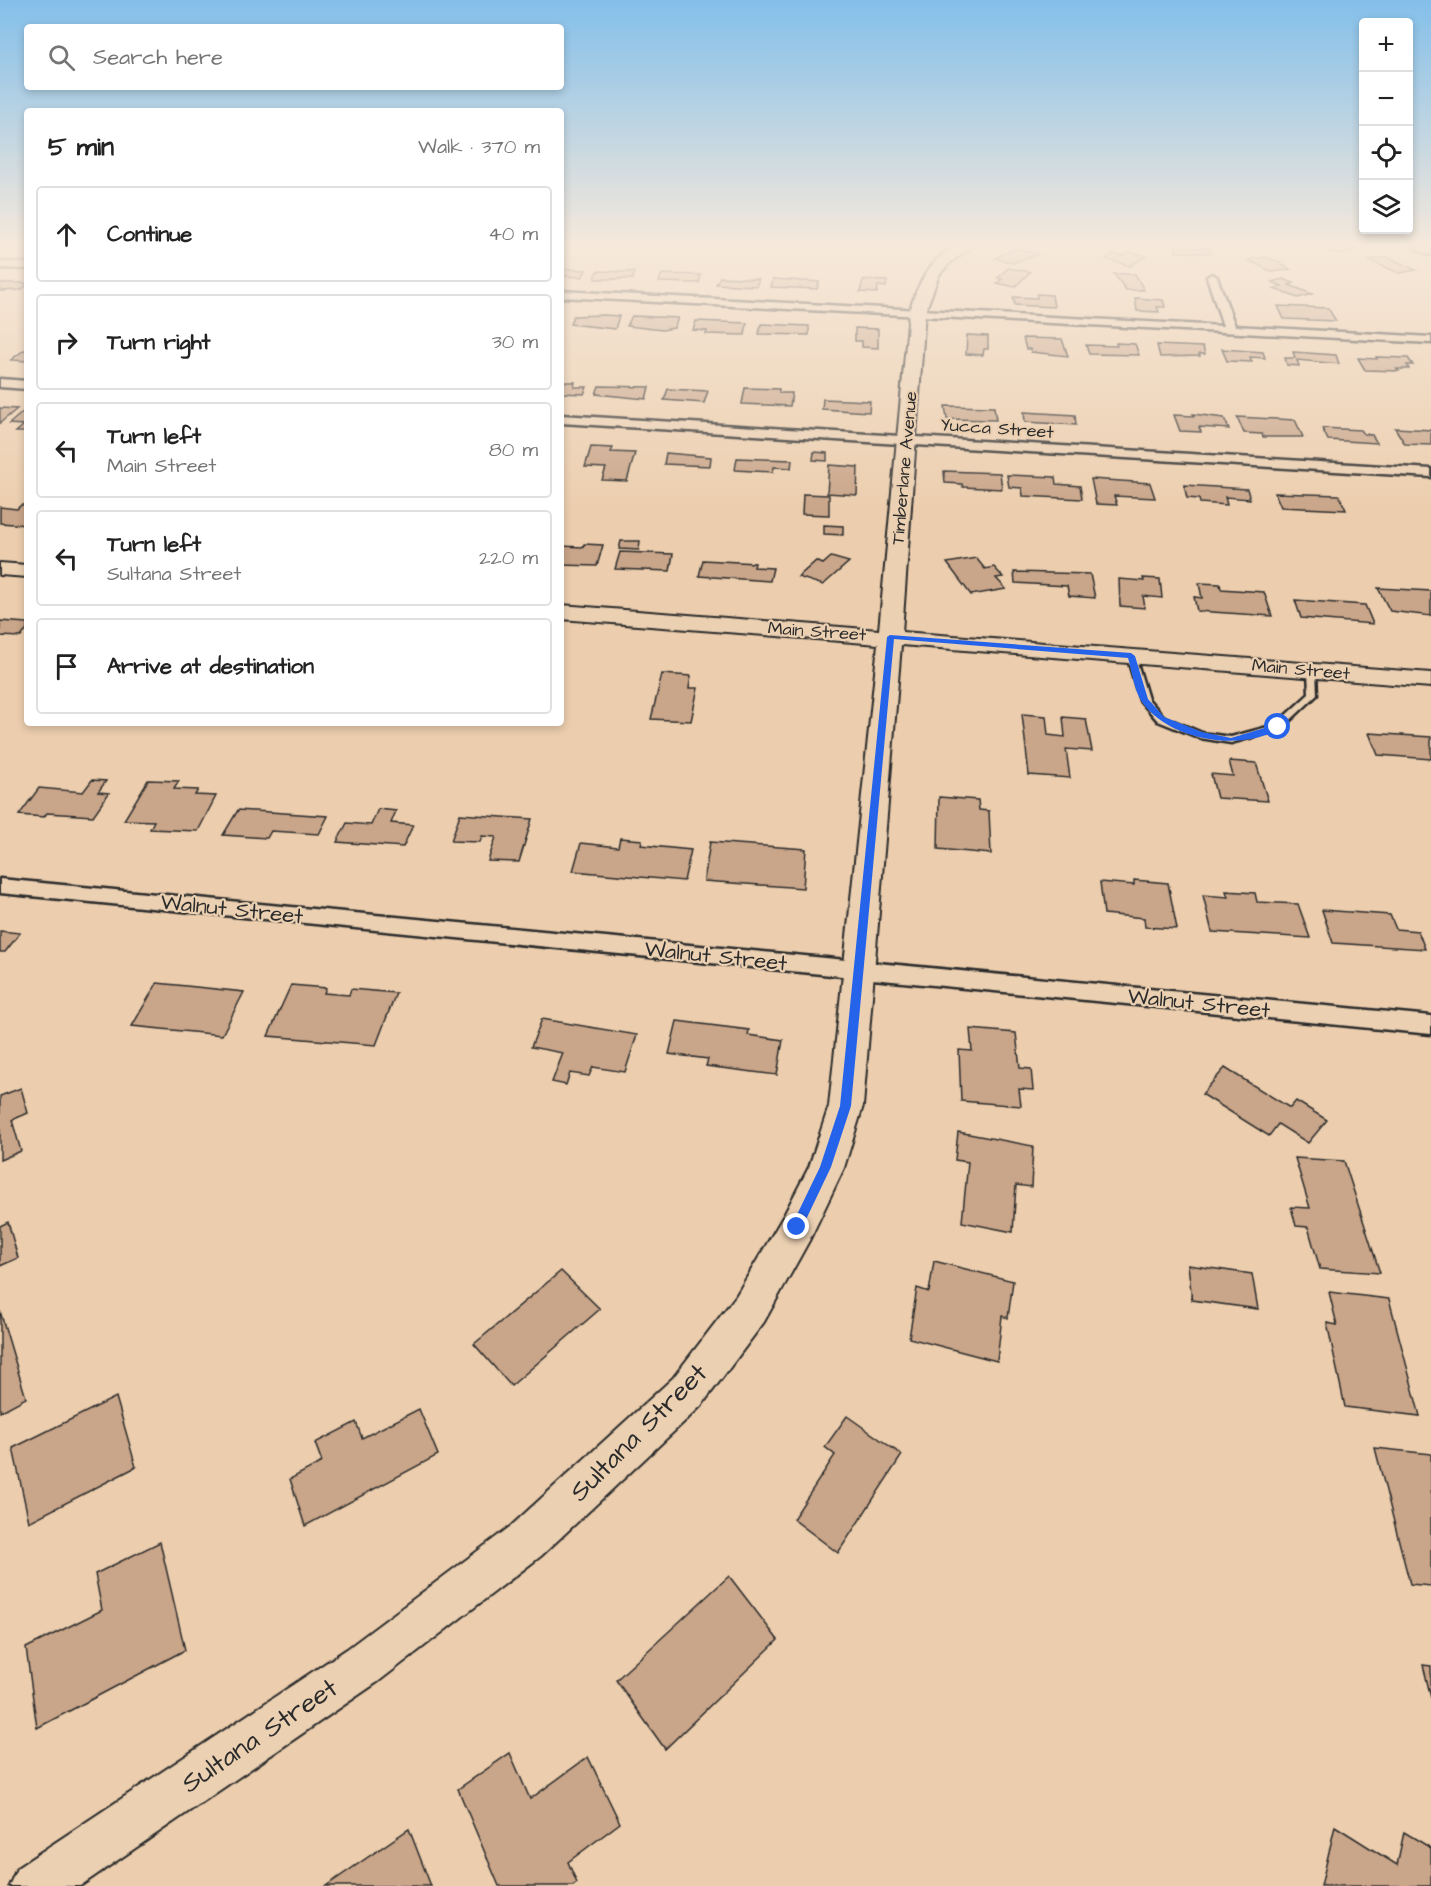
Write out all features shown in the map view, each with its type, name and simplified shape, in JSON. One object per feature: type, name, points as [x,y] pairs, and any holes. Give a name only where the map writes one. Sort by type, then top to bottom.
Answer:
[{"type":"street","name":"Timberlane Avenue","points":[[890,637],[915,335]]},
{"type":"street","points":[[1340,335],[1431,340]]},
{"type":"street","points":[[0,384],[24,385]]},
{"type":"street","name":"Yucca Street","points":[[564,419],[1431,473]]},
{"type":"street","points":[[0,569],[24,571]]},
{"type":"street","name":"Main Street","points":[[564,612],[1431,680]]},
{"type":"street","name":"Sultana Street","points":[[35,1886],[363,1665],[526,1541],[687,1392],[750,1310],[797,1227],[826,1167],[846,1106],[890,637]]},
{"type":"street","name":"Walnut Street","points":[[0,885],[1430,1028]]},
{"type":"lane","points":[[1131,656],[1144,700],[1161,719],[1200,735],[1231,740],[1278,727],[1313,695],[1312,670]]},
{"type":"building","points":[[855,335],[878,335],[878,348],[862,347],[862,341],[855,341]]},
{"type":"building","points":[[967,335],[988,336],[988,349],[984,349],[983,355],[966,354]]},
{"type":"building","points":[[1023,338],[1062,339],[1068,356],[1031,352],[1030,349],[1026,349]]},
{"type":"building","points":[[1116,343],[1135,344],[1139,355],[1089,354],[1086,345],[1117,346]]},
{"type":"building","points":[[1157,345],[1203,347],[1205,354],[1160,357]]},
{"type":"building","points":[[1222,349],[1263,352],[1265,358],[1250,357],[1252,362],[1227,361]]},
{"type":"building","points":[[24,350],[24,361],[11,360]]},
{"type":"building","points":[[1293,352],[1336,355],[1339,364],[1297,360],[1299,366],[1287,365],[1285,358],[1295,358]]},
{"type":"building","points":[[1376,357],[1408,358],[1413,365],[1407,365],[1409,369],[1397,369],[1399,371],[1365,370],[1358,358],[1377,359]]},
{"type":"building","points":[[564,382],[575,382],[574,387],[587,387],[584,394],[564,393]]},
{"type":"building","points":[[599,386],[649,387],[646,399],[596,394]]},
{"type":"building","points":[[745,388],[779,389],[779,393],[792,393],[790,406],[742,404]]},
{"type":"building","points":[[668,389],[708,391],[704,403],[664,400]]},
{"type":"building","points":[[823,399],[870,401],[869,412],[822,409]]},
{"type":"building","points":[[945,406],[994,407],[996,420],[947,419]]},
{"type":"building","points":[[0,408],[17,409],[0,423]]},
{"type":"building","points":[[24,411],[24,425],[9,424]]},
{"type":"building","points":[[1024,412],[1075,415],[1076,425],[1025,422]]},
{"type":"building","points":[[1193,414],[1224,418],[1229,429],[1199,427],[1201,432],[1180,431],[1174,415],[1194,416]]},
{"type":"building","points":[[1237,417],[1295,420],[1303,437],[1263,437],[1262,434],[1244,433]]},
{"type":"building","points":[[24,425],[24,432],[16,432]]},
{"type":"building","points":[[1322,428],[1361,430],[1364,434],[1372,435],[1377,443],[1328,440]]},
{"type":"building","points":[[1395,428],[1431,430],[1431,445],[1405,444]]},
{"type":"building","points":[[591,447],[613,448],[611,452],[635,453],[627,481],[602,480],[606,468],[585,467]]},
{"type":"building","points":[[814,452],[827,453],[827,461],[813,460]]},
{"type":"building","points":[[666,453],[711,457],[710,466],[664,464]]},
{"type":"building","points":[[737,458],[792,460],[791,468],[774,467],[773,472],[735,470]]},
{"type":"building","points":[[829,465],[858,467],[857,495],[827,493]]},
{"type":"building","points":[[944,471],[1000,473],[1002,489],[963,487],[962,484],[945,483]]},
{"type":"building","points":[[1007,475],[1055,477],[1056,484],[1080,486],[1082,499],[1023,496],[1022,488],[1009,487]]},
{"type":"building","points":[[1091,479],[1150,483],[1155,498],[1114,496],[1117,505],[1096,504]]},
{"type":"building","points":[[1184,485],[1247,489],[1250,499],[1225,497],[1227,505],[1200,503],[1199,499],[1187,498]]},
{"type":"building","points":[[1275,493],[1339,495],[1346,510],[1281,507]]},
{"type":"building","points":[[803,494],[829,495],[829,515],[802,514]]},
{"type":"building","points":[[24,505],[24,525],[0,523],[0,507],[17,509]]},
{"type":"building","points":[[824,525],[843,526],[843,535],[824,534]]},
{"type":"building","points":[[621,541],[640,541],[639,550],[619,549]]},
{"type":"building","points":[[584,544],[603,545],[597,566],[564,565],[564,546],[583,547]]},
{"type":"building","points":[[620,552],[673,554],[670,571],[615,569]]},
{"type":"building","points":[[831,557],[849,562],[823,585],[798,577],[816,561],[823,564]]},
{"type":"building","points":[[976,558],[985,569],[994,567],[1003,577],[996,578],[1006,589],[971,595],[947,563]]},
{"type":"building","points":[[703,560],[755,563],[754,567],[773,568],[770,581],[699,576]]},
{"type":"building","points":[[1014,572],[1090,574],[1095,598],[1069,596],[1067,586],[1015,583]]},
{"type":"building","points":[[1143,578],[1160,579],[1162,598],[1143,596],[1145,608],[1120,606],[1119,579],[1144,581]]},
{"type":"building","points":[[1199,583],[1220,584],[1221,589],[1264,592],[1272,616],[1197,611],[1194,597],[1202,598]]},
{"type":"building","points":[[1378,588],[1431,591],[1431,616],[1390,611]]},
{"type":"building","points":[[1295,600],[1365,605],[1373,624],[1301,618]]},
{"type":"building","points":[[0,621],[24,623],[24,633],[21,637],[0,636]]},
{"type":"building","points":[[662,674],[691,676],[689,688],[698,688],[691,721],[651,719]]},
{"type":"building","points":[[1022,714],[1046,716],[1048,735],[1065,737],[1063,717],[1086,719],[1092,751],[1066,749],[1070,778],[1029,775]]},
{"type":"building","points":[[1369,733],[1431,737],[1431,759],[1378,755]]},
{"type":"building","points":[[1229,761],[1256,763],[1268,801],[1217,798],[1211,774],[1233,776]]},
{"type":"building","points":[[92,780],[106,781],[98,792],[109,793],[93,816],[47,813],[44,817],[19,815],[39,788],[83,792]]},
{"type":"building","points":[[148,780],[179,781],[174,789],[198,790],[195,795],[216,796],[198,831],[150,829],[154,821],[124,820]]},
{"type":"building","points":[[939,797],[978,800],[979,810],[989,811],[991,854],[938,849]]},
{"type":"building","points":[[378,809],[396,811],[391,823],[413,825],[403,847],[337,842],[347,823],[371,825]]},
{"type":"building","points":[[238,810],[328,816],[319,834],[271,831],[267,838],[223,835]]},
{"type":"building","points":[[460,814],[532,819],[519,862],[488,861],[496,837],[482,836],[480,842],[451,841]]},
{"type":"building","points":[[620,838],[642,840],[641,845],[691,850],[684,881],[573,871],[581,843],[618,847]]},
{"type":"building","points":[[710,842],[806,849],[803,888],[704,881]]},
{"type":"building","points":[[1134,880],[1168,883],[1177,929],[1145,927],[1144,918],[1104,914],[1100,882],[1134,885]]},
{"type":"building","points":[[1226,891],[1255,893],[1257,902],[1298,904],[1310,938],[1212,932],[1203,895],[1228,897]]},
{"type":"building","points":[[1322,910],[1390,915],[1396,929],[1418,931],[1425,949],[1333,943]]},
{"type":"building","points":[[0,931],[20,933],[5,952],[0,952]]},
{"type":"building","points":[[157,983],[244,992],[222,1035],[132,1026]]},
{"type":"building","points":[[291,985],[326,988],[324,993],[349,995],[351,989],[396,993],[376,1045],[268,1036]]},
{"type":"building","points":[[542,1019],[637,1035],[625,1072],[593,1067],[589,1076],[570,1073],[566,1085],[552,1082],[563,1053],[531,1047]]},
{"type":"building","points":[[677,1021],[749,1030],[748,1035],[783,1040],[777,1075],[706,1066],[708,1059],[669,1054]]},
{"type":"building","points":[[970,1029],[1016,1033],[1020,1068],[1031,1069],[1033,1090],[1019,1089],[1021,1106],[961,1101],[959,1050],[972,1051]]},
{"type":"building","points":[[1225,1068],[1290,1108],[1296,1101],[1327,1120],[1308,1143],[1278,1124],[1269,1136],[1202,1094]]},
{"type":"building","points":[[21,1088],[28,1113],[12,1120],[21,1151],[0,1160],[0,1096]]},
{"type":"building","points":[[958,1132],[1033,1146],[1031,1187],[1016,1185],[1013,1232],[962,1222],[968,1162],[955,1160]]},
{"type":"building","points":[[1295,1158],[1344,1161],[1380,1273],[1320,1269],[1308,1227],[1296,1226],[1291,1207],[1310,1208]]},
{"type":"building","points":[[8,1222],[18,1258],[0,1266],[0,1226]]},
{"type":"building","points":[[934,1261],[1013,1281],[1008,1318],[1002,1316],[997,1361],[909,1338],[917,1288],[929,1292]]},
{"type":"building","points":[[1188,1265],[1252,1274],[1258,1309],[1192,1300]]},
{"type":"building","points":[[561,1271],[600,1309],[511,1386],[474,1344]]},
{"type":"building","points":[[1329,1292],[1389,1299],[1420,1416],[1345,1407],[1327,1323],[1337,1325]]},
{"type":"building","points":[[0,1311],[26,1398],[0,1412]]},
{"type":"building","points":[[116,1397],[136,1467],[29,1522],[13,1448]]},
{"type":"building","points":[[419,1409],[438,1455],[305,1526],[290,1479],[322,1462],[315,1443],[356,1422],[362,1438]]},
{"type":"building","points":[[847,1416],[902,1455],[838,1553],[793,1519],[835,1455],[825,1447]]},
{"type":"building","points":[[1375,1448],[1431,1454],[1431,1586],[1410,1584]]},
{"type":"building","points":[[160,1542],[185,1650],[37,1728],[26,1648],[102,1610],[95,1574]]},
{"type":"building","points":[[729,1576],[778,1640],[665,1749],[616,1680]]},
{"type":"building","points":[[1423,1665],[1431,1666],[1431,1698]]},
{"type":"building","points":[[510,1753],[530,1799],[588,1757],[620,1823],[568,1862],[577,1883],[573,1886],[499,1886],[458,1789]]},
{"type":"building","points":[[1335,1826],[1397,1865],[1404,1832],[1431,1848],[1431,1886],[1321,1886]]},
{"type":"building","points":[[409,1829],[431,1886],[326,1886]]},
{"type":"route","points":[[797,1227],[826,1167],[846,1106],[890,637],[1131,656],[1144,700],[1161,719],[1200,735],[1231,740],[1278,727]]}]
